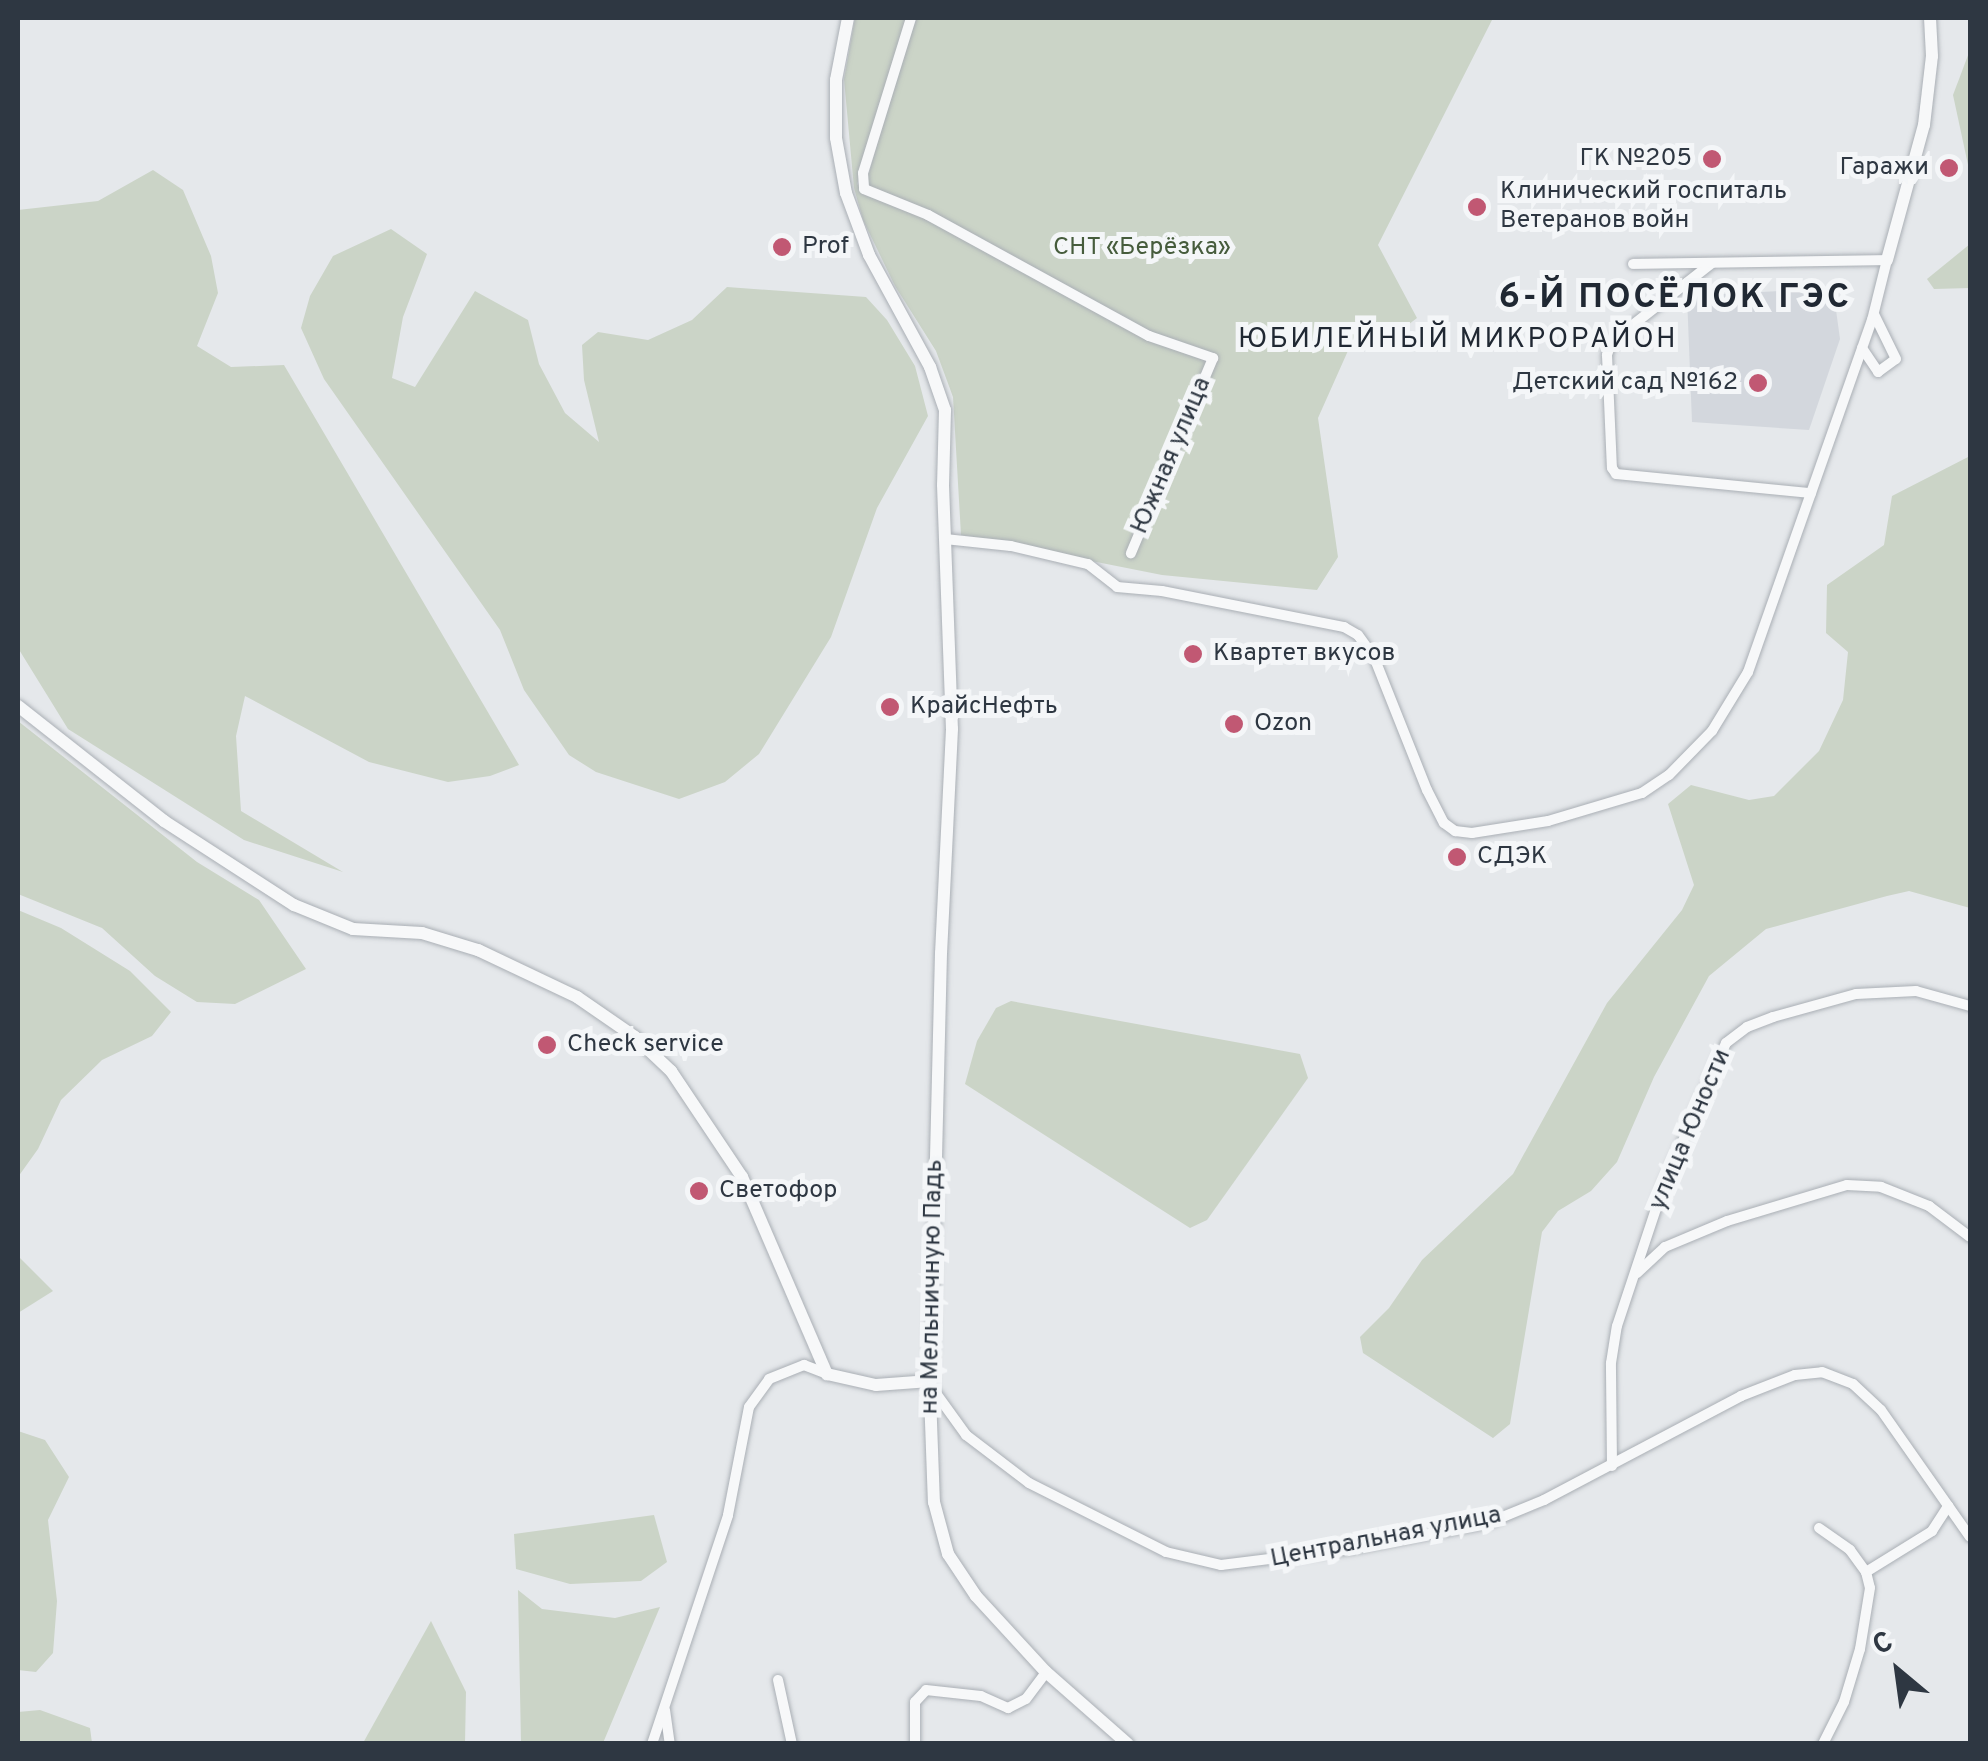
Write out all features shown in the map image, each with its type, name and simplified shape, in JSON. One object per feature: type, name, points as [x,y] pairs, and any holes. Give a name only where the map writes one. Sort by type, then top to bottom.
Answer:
[{"type":"street","name":"на Мельничную Падь","points":[[848,18],[836,80],[836,138],[855,221],[930,367],[945,410],[952,756],[941,953],[931,1472],[948,1554],[976,1596],[1046,1672],[1128,1744]]},
{"type":"street","name":"Южная улица","points":[[911,18],[863,173],[864,189],[928,215],[1149,336],[1213,358],[1132,553]]},
{"type":"street","points":[[945,540],[1012,546],[1088,564],[1114,586],[1344,628],[1358,636],[1374,657],[1444,822],[1455,831],[1472,833],[1548,820],[1642,793],[1686,759],[1723,718],[1748,672],[1874,314],[1924,125],[1932,56],[1930,18]]},
{"type":"street","points":[[1633,264],[1887,260]]},
{"type":"street","points":[[1713,262],[1612,341],[1608,356],[1612,468],[1616,474],[1811,493]]},
{"type":"street","points":[[1862,348],[1878,372],[1896,359],[1874,314]]},
{"type":"street","points":[[18,706],[164,820],[294,905],[353,929],[422,933],[478,950],[577,997],[635,1037],[670,1071],[742,1177],[827,1374]]},
{"type":"street","name":"улица Юности","points":[[1612,1466],[1616,1326],[1694,1111],[1716,1060],[1735,1034],[1773,1017],[1856,994],[1916,990],[1970,1006]]},
{"type":"street","points":[[1634,1276],[1665,1247],[1726,1221],[1847,1184],[1880,1187],[1917,1201],[1970,1237]]},
{"type":"street","points":[[652,1744],[728,1515],[749,1407],[768,1379],[804,1365],[876,1385],[930,1383]]},
{"type":"street","name":"Центральная улица","points":[[930,1383],[966,1436],[1029,1482],[1193,1562],[1255,1562],[1488,1524],[1612,1466],[1740,1396],[1795,1375],[1822,1372],[1853,1384],[1881,1410],[1970,1536]]},
{"type":"street","points":[[1866,1572],[1932,1531],[1948,1506]]},
{"type":"street","points":[[1818,1528],[1850,1550],[1866,1572],[1870,1588],[1860,1649],[1844,1702],[1823,1744]]},
{"type":"street","points":[[915,1744],[915,1702],[926,1690],[981,1696],[1008,1708],[1026,1699],[1046,1672]]},
{"type":"street","points":[[778,1680],[792,1744]]},
{"type":"street","points":[[665,1709],[670,1744]]},
{"type":"shaded area","name":"Детский сад №162","points":[[1833,288],[1840,339],[1809,430],[1692,422],[1687,296]]},
{"type":"green space","name":"СНТ «Берёзка»","points":[[855,18],[906,18],[857,185],[869,173],[903,51],[917,18],[1493,18],[1378,245],[1417,318],[1379,347],[1355,335],[1318,418],[1338,557],[1317,590],[1162,575],[961,535],[953,397],[936,351],[895,286],[863,220],[854,188],[844,79]]},
{"type":"green space","points":[[1970,50],[1970,174],[1953,95]]},
{"type":"green space","points":[[153,170],[183,190],[211,256],[218,293],[197,346],[231,367],[284,365],[519,765],[490,776],[448,782],[369,762],[245,696],[236,736],[241,811],[343,872],[244,840],[68,729],[18,648],[18,210],[98,201]]},
{"type":"green space","points":[[391,229],[427,254],[403,317],[392,378],[415,387],[475,291],[528,320],[539,364],[565,413],[599,442],[584,380],[582,345],[598,332],[648,340],[692,320],[727,287],[866,297],[887,320],[915,366],[928,416],[877,508],[831,637],[759,754],[725,782],[679,799],[596,772],[569,755],[524,690],[500,630],[324,379],[301,328],[310,296],[333,256]]},
{"type":"green space","points":[[1970,244],[1970,288],[1934,289],[1927,279]]},
{"type":"green space","points":[[1970,456],[1970,908],[1909,891],[1887,896],[1766,929],[1709,976],[1654,1077],[1617,1162],[1591,1191],[1558,1211],[1542,1232],[1510,1424],[1493,1438],[1363,1353],[1360,1337],[1389,1308],[1422,1260],[1513,1174],[1607,1003],[1682,910],[1694,885],[1668,804],[1691,785],[1749,800],[1774,796],[1819,751],[1843,700],[1848,652],[1826,633],[1827,585],[1884,545],[1892,496]]},
{"type":"green space","points":[[18,721],[197,862],[259,900],[306,969],[235,1004],[197,1002],[155,976],[102,928],[18,894]]},
{"type":"green space","points":[[18,910],[61,928],[130,971],[171,1012],[152,1036],[102,1060],[61,1100],[38,1149],[18,1177]]},
{"type":"green space","points":[[1011,1001],[1300,1054],[1308,1078],[1207,1220],[1190,1228],[965,1084],[977,1041],[996,1008]]},
{"type":"green space","points":[[18,1256],[53,1291],[18,1313]]},
{"type":"green space","points":[[18,1431],[45,1440],[69,1477],[48,1520],[57,1601],[53,1653],[36,1672],[18,1670]]},
{"type":"green space","points":[[654,1515],[667,1562],[641,1581],[570,1584],[516,1569],[514,1534]]},
{"type":"green space","points":[[518,1590],[542,1609],[615,1618],[660,1607],[603,1743],[521,1743]]},
{"type":"green space","points":[[431,1621],[466,1692],[465,1743],[363,1743]]},
{"type":"green space","points":[[40,1710],[90,1728],[92,1743],[18,1743],[18,1712]]},
{"type":"place","name":"ГК №205","points":[[1712,159]]},
{"type":"place","name":"Гаражи","points":[[1949,168]]},
{"type":"place","name":"Клинический госпиталь Ветеранов войн","points":[[1477,207]]},
{"type":"place","name":"Prof","points":[[782,247]]},
{"type":"place","name":"Детский сад №162","points":[[1758,383]]},
{"type":"place","name":"Квартет вкусов","points":[[1193,654]]},
{"type":"place","name":"КрайсНефть","points":[[890,707]]},
{"type":"place","name":"Ozon","points":[[1234,724]]},
{"type":"place","name":"СДЭК","points":[[1457,857]]},
{"type":"place","name":"Check service","points":[[547,1045]]},
{"type":"place","name":"Светофор","points":[[699,1191]]},
{"type":"district","name":"6-Й ПОСЁЛОК ГЭС","points":[[1675,298]]},
{"type":"district","name":"ЮБИЛЕЙНЫЙ МИКРОРАЙОН","points":[[1458,340]]}]
